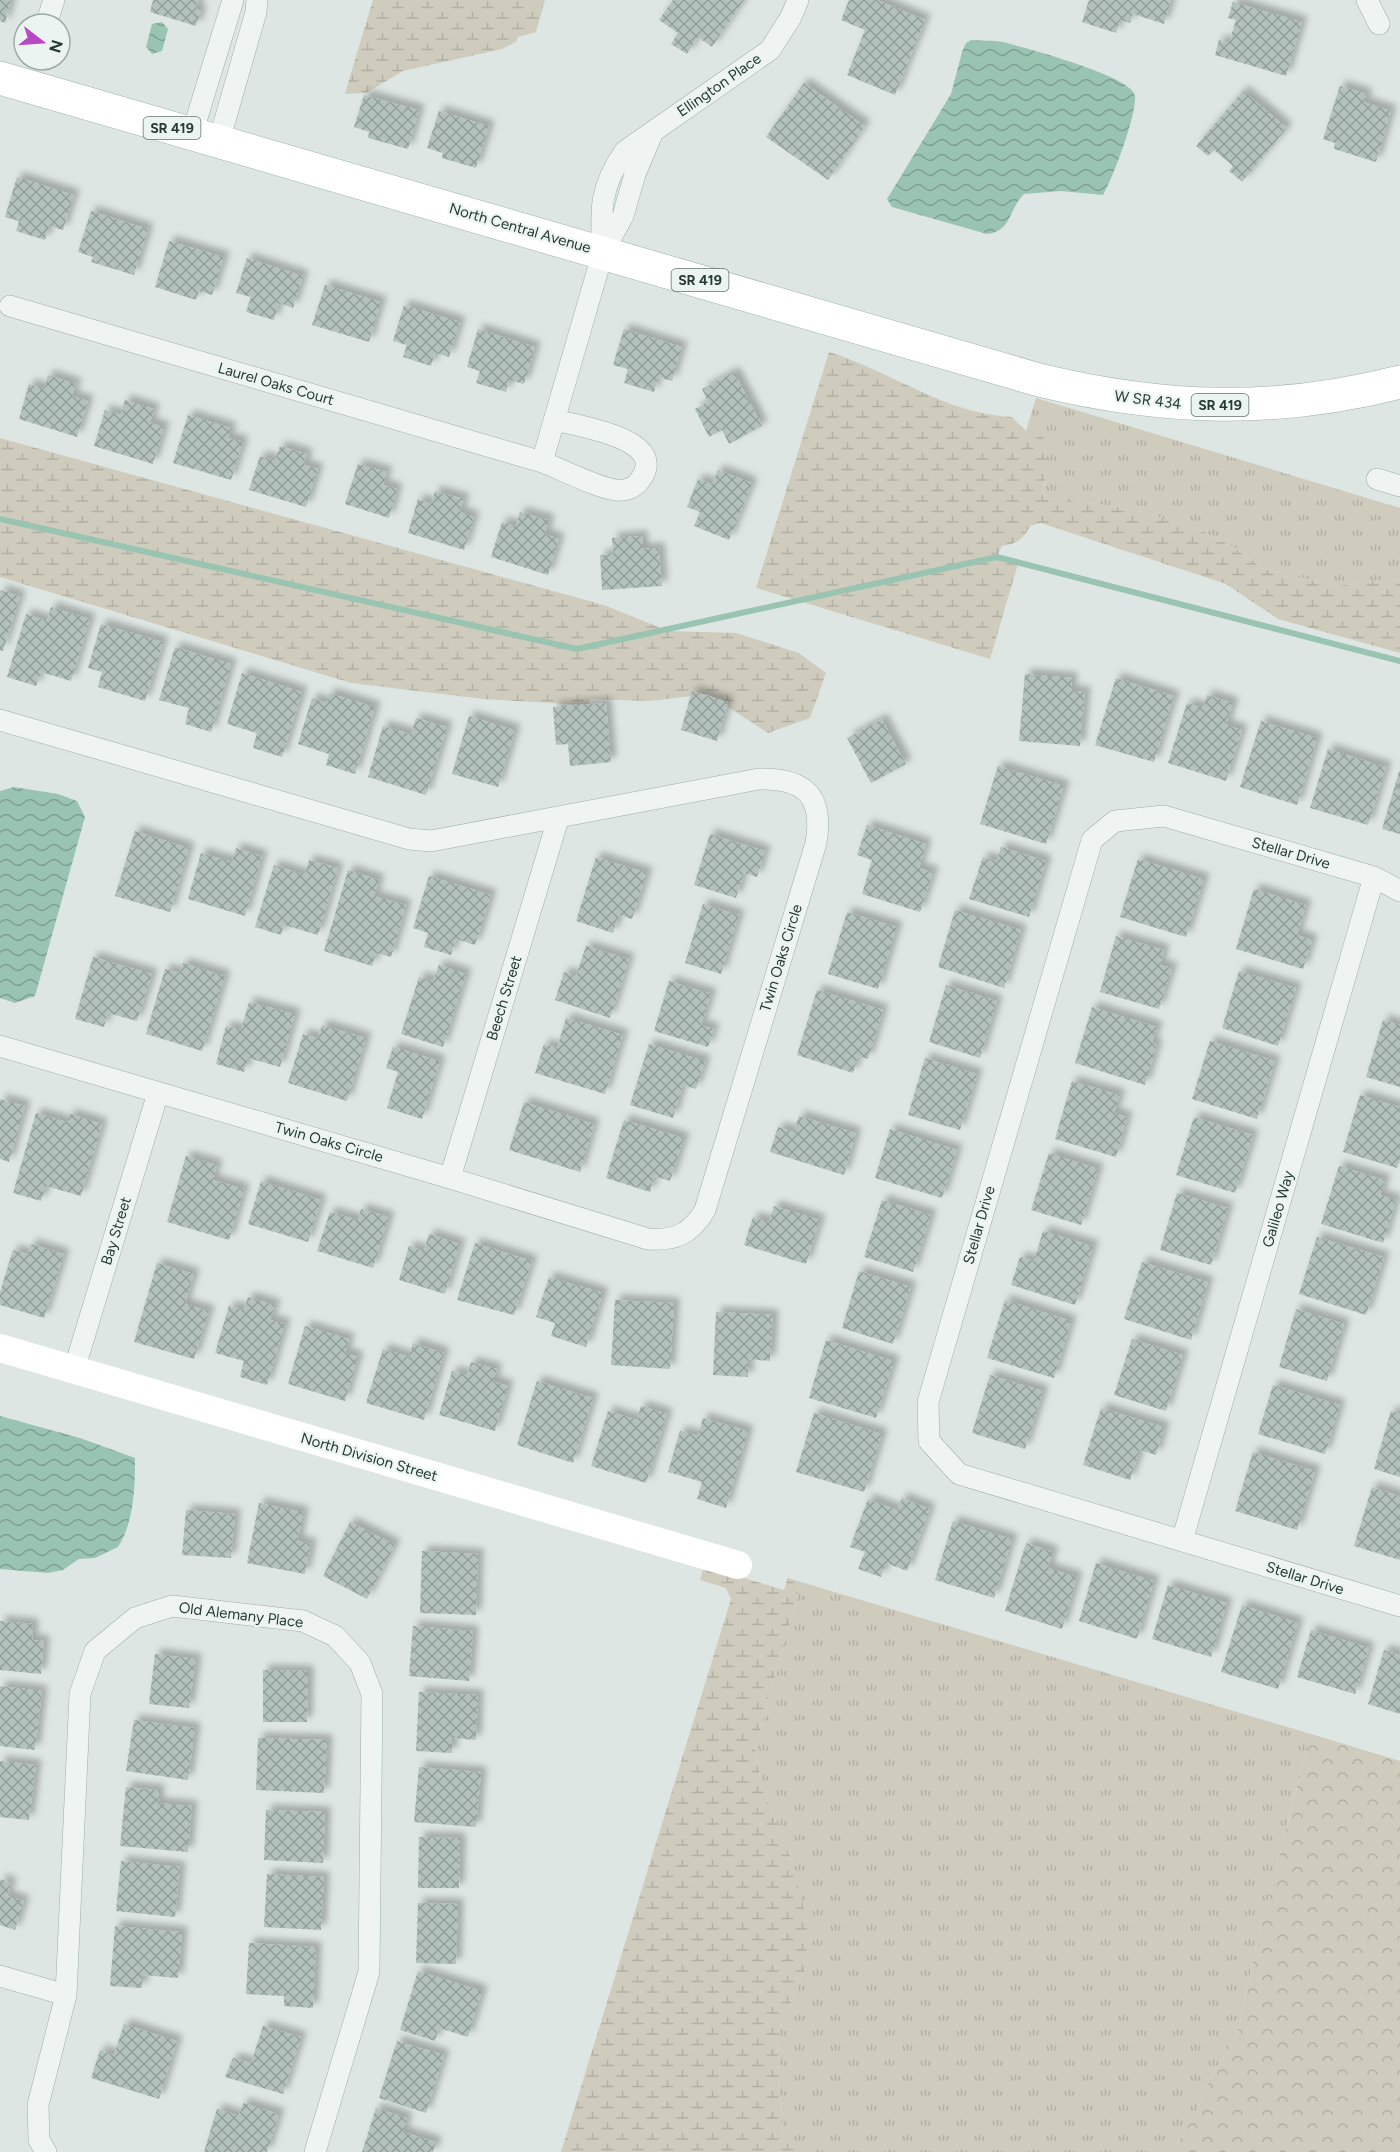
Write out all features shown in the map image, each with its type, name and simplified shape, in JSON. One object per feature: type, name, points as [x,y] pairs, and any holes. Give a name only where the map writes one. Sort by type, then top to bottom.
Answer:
[{"type":"main road","name":"North Central Avenue","points":[[0,78],[1039,380]]},
{"type":"main road","name":"W SR 434","points":[[1039,380],[1136,400],[1254,406],[1351,395],[1400,382]]},
{"type":"street","points":[[205,137],[232,0]]},
{"type":"street","points":[[205,137],[256,12],[257,0]]},
{"type":"street","name":"Ellington Place","points":[[603,252],[623,216],[634,174],[652,134],[770,50],[791,17],[798,0]]},
{"type":"street","points":[[1367,0],[1379,24]]},
{"type":"street","points":[[542,462],[603,252]]},
{"type":"street","name":"Laurel Oaks Court","points":[[10,306],[542,462],[615,490],[632,488],[641,479],[646,465],[642,451],[628,440],[555,420]]},
{"type":"street","points":[[1377,479],[1400,486]]},
{"type":"street","name":"Twin Oaks Circle","points":[[0,720],[410,839],[430,841],[558,819],[759,779],[777,779],[794,783],[810,792],[820,822],[816,843],[705,1210],[697,1224],[684,1235],[666,1240],[648,1239],[450,1178],[0,1046]]},
{"type":"street","name":"Stellar Drive","points":[[1400,891],[1374,877],[1164,816],[1115,821],[1092,840],[928,1402],[929,1442],[959,1474],[1400,1606]]},
{"type":"street","name":"Beech Street","points":[[450,1178],[558,819]]},
{"type":"street","name":"Galileo Way","points":[[1182,1541],[1374,877]]},
{"type":"street","name":"Bay Street","points":[[74,1370],[158,1093]]},
{"type":"street","name":"North Division Street","points":[[0,1348],[738,1565]]},
{"type":"street","name":"Old Alemany Place","points":[[45,2152],[39,2140],[38,2105],[66,1995],[80,1694],[95,1651],[135,1618],[172,1606],[303,1621],[335,1636],[360,1663],[372,1694],[369,1972],[315,2152]]},
{"type":"street","points":[[0,1976],[66,1995]]},
{"type":"green space","points":[[373,0],[545,0],[536,32],[518,37],[516,42],[502,49],[403,71],[366,93],[347,94],[345,93]]},
{"type":"green space","points":[[829,352],[941,400],[987,414],[1012,417],[1026,431],[1040,431],[1048,449],[1043,498],[1105,505],[1146,513],[1196,528],[1235,548],[1263,569],[1336,586],[1391,579],[1400,581],[1400,653],[1278,619],[1226,584],[1041,523],[1030,526],[1025,534],[1015,542],[1002,546],[997,557],[1018,564],[990,659],[756,588]]},
{"type":"green space","points":[[1036,398],[1400,508],[1400,581],[1391,579],[1336,586],[1263,569],[1235,548],[1196,528],[1146,513],[1105,505],[1043,498],[1045,480],[1026,431]]},
{"type":"green space","points":[[0,438],[604,605],[668,631],[736,633],[799,653],[826,673],[810,718],[768,733],[708,694],[650,701],[590,699],[588,705],[483,699],[351,683],[0,577]]},
{"type":"green space","points":[[704,1566],[784,1590],[788,1578],[801,1582],[755,1749],[762,1787],[793,1864],[807,1923],[806,1968],[777,2035],[782,2136],[814,2152],[561,2152],[731,1599],[726,1588],[700,1580]]},
{"type":"green space","points":[[801,1582],[1311,1734],[1256,1946],[1237,2035],[1211,2077],[1196,2113],[1172,2152],[814,2152],[782,2137],[777,2035],[806,1968],[793,1864],[762,1787],[755,1749]]},
{"type":"green space","points":[[1311,1734],[1400,1761],[1400,2152],[1172,2152],[1196,2113],[1211,2077],[1237,2035],[1256,1946]]},
{"type":"water","points":[[162,22],[168,29],[162,51],[152,54],[146,47],[152,24]]},
{"type":"water","points":[[971,40],[1003,42],[1053,56],[1098,72],[1130,88],[1135,96],[1132,117],[1118,161],[1103,195],[1061,191],[1024,194],[1001,229],[987,234],[892,207],[887,199],[951,94],[962,52],[966,43]]},
{"type":"water","points":[[14,787],[58,794],[77,801],[85,817],[35,996],[15,1003],[0,998],[0,791]]},
{"type":"water","points":[[0,1416],[80,1438],[135,1458],[134,1493],[130,1516],[118,1547],[95,1558],[79,1559],[63,1570],[48,1573],[0,1569]]},
{"type":"building","points":[[0,0],[11,0],[5,23],[0,21]]},
{"type":"building","points":[[153,0],[199,0],[196,9],[201,11],[196,26],[150,12]]},
{"type":"building","points":[[673,0],[744,0],[712,47],[698,37],[687,54],[671,44],[678,33],[659,20]]},
{"type":"building","points":[[849,0],[877,0],[925,20],[895,95],[847,75],[865,30],[841,20]]},
{"type":"building","points":[[1089,0],[1171,0],[1164,24],[1133,14],[1130,23],[1120,20],[1116,33],[1082,22]]},
{"type":"building","points":[[1233,2],[1302,22],[1286,76],[1215,55],[1219,40],[1229,43],[1236,20],[1228,18]]},
{"type":"building","points":[[804,83],[865,126],[828,180],[766,137]]},
{"type":"building","points":[[1340,86],[1367,94],[1364,102],[1391,111],[1376,162],[1334,149],[1335,143],[1323,139]]},
{"type":"building","points":[[1243,91],[1287,128],[1242,182],[1229,171],[1233,166],[1214,150],[1208,156],[1196,146]]},
{"type":"building","points":[[364,95],[419,110],[408,149],[368,138],[369,132],[354,127]]},
{"type":"building","points":[[439,111],[489,126],[476,168],[442,158],[443,153],[427,148]]},
{"type":"building","points":[[17,177],[74,195],[63,230],[49,226],[45,240],[16,231],[19,221],[5,217]]},
{"type":"building","points":[[91,211],[148,229],[134,275],[91,262],[93,257],[78,252]]},
{"type":"building","points":[[169,241],[224,257],[212,295],[199,291],[196,300],[155,287]]},
{"type":"building","points":[[247,258],[303,276],[293,308],[279,303],[274,320],[246,312],[251,297],[236,293]]},
{"type":"building","points":[[325,285],[381,302],[369,342],[312,325]]},
{"type":"building","points":[[404,305],[460,322],[449,357],[435,353],[431,366],[403,357],[407,345],[393,341]]},
{"type":"building","points":[[478,329],[535,347],[524,384],[509,380],[506,392],[476,383],[480,371],[467,367]]},
{"type":"building","points":[[624,329],[682,347],[672,381],[658,377],[654,392],[624,383],[628,369],[613,365]]},
{"type":"building","points":[[734,372],[762,426],[729,444],[722,430],[709,437],[695,409],[708,402],[702,389]]},
{"type":"building","points":[[48,375],[76,384],[72,396],[88,401],[77,437],[19,419],[29,384],[44,389]]},
{"type":"building","points":[[125,400],[154,409],[150,423],[164,427],[153,464],[94,446],[105,410],[121,415]]},
{"type":"building","points":[[188,415],[231,428],[228,438],[243,442],[231,480],[173,463]]},
{"type":"building","points":[[280,446],[307,454],[304,465],[318,469],[306,507],[249,490],[260,456],[275,461]]},
{"type":"building","points":[[358,464],[387,472],[383,485],[397,489],[389,518],[345,504]]},
{"type":"building","points":[[718,470],[752,483],[729,540],[694,526],[700,512],[687,507],[698,479],[712,484]]},
{"type":"building","points":[[435,491],[464,499],[460,512],[474,517],[464,550],[408,533],[418,499],[431,504]]},
{"type":"building","points":[[520,512],[549,520],[545,534],[559,539],[548,575],[491,557],[502,522],[516,526]]},
{"type":"building","points":[[642,536],[643,549],[659,548],[662,586],[602,590],[600,555],[613,554],[612,538]]},
{"type":"building","points":[[0,590],[20,596],[3,651],[0,650]]},
{"type":"building","points":[[51,607],[90,619],[71,681],[41,672],[36,686],[7,677],[26,614],[47,621]]},
{"type":"building","points":[[101,624],[163,642],[145,701],[98,687],[102,672],[88,668]]},
{"type":"building","points":[[175,647],[231,664],[211,732],[185,724],[189,708],[159,700]]},
{"type":"building","points":[[242,673],[302,692],[282,757],[253,748],[257,733],[227,724]]},
{"type":"building","points":[[1025,674],[1072,678],[1071,691],[1085,692],[1080,746],[1019,741]]},
{"type":"building","points":[[1116,678],[1174,696],[1154,762],[1095,745]]},
{"type":"building","points":[[692,691],[728,702],[717,741],[681,730]]},
{"type":"building","points":[[329,693],[375,707],[355,774],[326,765],[329,754],[298,744],[312,698],[326,703]]},
{"type":"building","points":[[1207,695],[1233,703],[1226,725],[1242,730],[1226,781],[1168,763],[1187,703],[1203,708]]},
{"type":"building","points":[[606,703],[611,762],[570,766],[568,744],[556,745],[553,707]]},
{"type":"building","points":[[469,716],[515,730],[498,787],[452,774]]},
{"type":"building","points":[[416,718],[447,727],[426,795],[368,777],[383,726],[411,734]]},
{"type":"building","points":[[882,719],[906,764],[871,783],[847,738]]},
{"type":"building","points":[[1261,721],[1317,738],[1297,805],[1240,787]]},
{"type":"building","points":[[1328,749],[1386,767],[1368,825],[1310,808]]},
{"type":"building","points":[[998,766],[1064,786],[1046,844],[980,824]]},
{"type":"building","points":[[1400,772],[1400,834],[1382,829]]},
{"type":"building","points":[[867,825],[926,844],[919,868],[933,872],[920,912],[862,894],[872,860],[857,855]]},
{"type":"building","points":[[135,831],[189,848],[170,912],[115,896]]},
{"type":"building","points":[[710,834],[765,851],[757,877],[744,873],[736,898],[694,885]]},
{"type":"building","points":[[1001,847],[1046,861],[1029,917],[969,899],[983,857],[997,861]]},
{"type":"building","points":[[236,848],[262,856],[245,916],[188,899],[201,853],[232,862]]},
{"type":"building","points":[[596,857],[647,873],[632,919],[619,915],[613,933],[576,921]]},
{"type":"building","points":[[1138,859],[1204,879],[1186,937],[1120,917]]},
{"type":"building","points":[[309,860],[338,868],[318,935],[284,925],[281,935],[255,927],[274,865],[305,875]]},
{"type":"building","points":[[348,870],[379,880],[374,896],[406,905],[391,957],[376,953],[372,966],[324,951]]},
{"type":"building","points":[[429,876],[491,895],[475,945],[456,939],[451,955],[424,947],[428,933],[413,928]]},
{"type":"building","points":[[1254,889],[1306,905],[1297,935],[1312,940],[1303,969],[1236,949]]},
{"type":"building","points":[[703,904],[739,915],[721,974],[685,963]]},
{"type":"building","points":[[955,910],[1021,930],[1004,988],[938,967]]},
{"type":"building","points":[[847,912],[897,927],[878,989],[828,974]]},
{"type":"building","points":[[1116,936],[1164,950],[1160,965],[1172,968],[1159,1009],[1100,992]]},
{"type":"building","points":[[586,946],[629,959],[610,1018],[555,1000],[564,972],[576,976]]},
{"type":"building","points":[[93,957],[152,974],[137,1021],[108,1013],[104,1027],[75,1019]]},
{"type":"building","points":[[183,963],[225,976],[202,1051],[146,1034],[165,969],[180,973]]},
{"type":"building","points":[[439,965],[466,974],[443,1047],[401,1034],[419,977],[433,981]]},
{"type":"building","points":[[1239,971],[1296,988],[1278,1046],[1222,1028]]},
{"type":"building","points":[[669,981],[711,994],[701,1025],[714,1029],[708,1047],[654,1031]]},
{"type":"building","points":[[946,985],[997,1001],[980,1058],[929,1042]]},
{"type":"building","points":[[817,990],[883,1010],[868,1059],[858,1056],[853,1073],[797,1055]]},
{"type":"building","points":[[249,1002],[295,1014],[280,1067],[248,1058],[244,1072],[216,1064],[226,1026],[241,1030]]},
{"type":"building","points":[[1092,1007],[1157,1027],[1152,1043],[1157,1045],[1145,1085],[1075,1063]]},
{"type":"building","points":[[566,1018],[623,1035],[605,1094],[535,1073],[544,1044],[557,1048]]},
{"type":"building","points":[[1383,1020],[1400,1025],[1400,1087],[1366,1077]]},
{"type":"building","points":[[322,1025],[366,1038],[347,1101],[288,1083],[303,1034],[318,1038]]},
{"type":"building","points":[[1210,1041],[1275,1061],[1257,1119],[1192,1099]]},
{"type":"building","points":[[649,1044],[705,1061],[696,1089],[683,1085],[673,1118],[630,1105]]},
{"type":"building","points":[[393,1047],[440,1061],[422,1119],[387,1108],[398,1072],[386,1068]]},
{"type":"building","points":[[925,1058],[977,1074],[960,1130],[908,1115]]},
{"type":"building","points":[[1072,1081],[1120,1095],[1114,1113],[1127,1117],[1116,1157],[1055,1139]]},
{"type":"building","points":[[1360,1095],[1400,1107],[1400,1158],[1397,1168],[1343,1152]]},
{"type":"building","points":[[0,1099],[25,1106],[9,1162],[0,1159]]},
{"type":"building","points":[[524,1102],[594,1124],[580,1172],[509,1150]]},
{"type":"building","points":[[36,1113],[67,1122],[70,1114],[102,1124],[81,1196],[46,1186],[41,1201],[13,1193]]},
{"type":"building","points":[[799,1116],[856,1133],[844,1175],[770,1152],[778,1127],[794,1132]]},
{"type":"building","points":[[1194,1117],[1253,1135],[1235,1193],[1176,1175]]},
{"type":"building","points":[[624,1120],[684,1138],[670,1181],[654,1176],[650,1192],[606,1178]]},
{"type":"building","points":[[890,1129],[957,1150],[942,1198],[875,1178]]},
{"type":"building","points":[[1049,1153],[1098,1169],[1081,1225],[1031,1210]]},
{"type":"building","points":[[186,1156],[217,1165],[213,1180],[244,1189],[229,1240],[167,1222]]},
{"type":"building","points":[[1339,1166],[1385,1180],[1380,1195],[1396,1200],[1383,1243],[1321,1224]]},
{"type":"building","points":[[261,1181],[321,1200],[308,1242],[248,1224]]},
{"type":"building","points":[[1177,1193],[1228,1208],[1211,1265],[1160,1250]]},
{"type":"building","points":[[882,1200],[931,1215],[913,1272],[864,1257]]},
{"type":"building","points":[[774,1206],[820,1220],[806,1264],[744,1245],[753,1217],[769,1222]]},
{"type":"building","points":[[361,1209],[389,1217],[373,1268],[317,1251],[330,1212],[358,1220]]},
{"type":"building","points":[[1043,1231],[1093,1246],[1075,1305],[1011,1285],[1020,1257],[1034,1261]]},
{"type":"building","points":[[429,1234],[460,1244],[445,1294],[399,1280],[409,1246],[424,1251]]},
{"type":"building","points":[[1317,1237],[1384,1257],[1366,1315],[1299,1294]]},
{"type":"building","points":[[475,1243],[532,1261],[514,1315],[457,1300]]},
{"type":"building","points":[[31,1244],[64,1254],[44,1318],[0,1305],[0,1292],[13,1250],[28,1254]]},
{"type":"building","points":[[1142,1262],[1208,1282],[1191,1340],[1124,1319]]},
{"type":"building","points":[[157,1263],[194,1274],[185,1304],[209,1311],[194,1359],[134,1342]]},
{"type":"building","points":[[859,1271],[911,1287],[893,1344],[842,1328]]},
{"type":"building","points":[[549,1277],[603,1293],[586,1347],[551,1336],[555,1323],[536,1317]]},
{"type":"building","points":[[248,1297],[275,1305],[270,1320],[285,1324],[267,1385],[240,1377],[244,1361],[215,1353],[229,1306],[244,1310]]},
{"type":"building","points":[[615,1300],[674,1303],[670,1369],[611,1365]]},
{"type":"building","points":[[1005,1300],[1071,1321],[1054,1378],[987,1358]]},
{"type":"building","points":[[1296,1309],[1344,1324],[1327,1381],[1279,1367]]},
{"type":"building","points":[[716,1312],[773,1315],[770,1361],[748,1359],[748,1377],[713,1375]]},
{"type":"building","points":[[305,1326],[349,1339],[345,1353],[358,1357],[345,1401],[288,1384]]},
{"type":"building","points":[[1132,1339],[1183,1355],[1166,1411],[1114,1395]]},
{"type":"building","points":[[826,1340],[894,1361],[876,1418],[809,1398]]},
{"type":"building","points":[[413,1343],[444,1353],[424,1420],[366,1403],[383,1349],[409,1357]]},
{"type":"building","points":[[471,1362],[497,1369],[493,1381],[508,1386],[495,1431],[439,1415],[452,1371],[467,1375]]},
{"type":"building","points":[[990,1375],[1043,1391],[1025,1449],[972,1433]]},
{"type":"building","points":[[537,1381],[593,1398],[573,1463],[517,1445]]},
{"type":"building","points":[[1273,1385],[1340,1405],[1325,1454],[1258,1434]]},
{"type":"building","points":[[641,1406],[667,1414],[646,1483],[591,1466],[608,1411],[637,1420]]},
{"type":"building","points":[[1101,1408],[1164,1427],[1156,1455],[1140,1450],[1130,1480],[1083,1465]]},
{"type":"building","points":[[1391,1411],[1400,1414],[1400,1477],[1374,1469]]},
{"type":"building","points":[[814,1413],[882,1434],[864,1492],[796,1472]]},
{"type":"building","points":[[703,1418],[748,1431],[726,1508],[697,1499],[702,1482],[668,1472],[680,1431],[698,1436]]},
{"type":"building","points":[[1253,1452],[1315,1471],[1297,1530],[1235,1511]]},
{"type":"building","points":[[1372,1487],[1400,1496],[1400,1560],[1354,1546]]},
{"type":"building","points":[[902,1498],[930,1509],[907,1571],[886,1563],[881,1577],[858,1569],[865,1552],[850,1547],[868,1499],[897,1510]]},
{"type":"building","points":[[259,1503],[303,1512],[298,1541],[311,1544],[305,1574],[247,1563]]},
{"type":"building","points":[[186,1510],[235,1514],[231,1558],[182,1555]]},
{"type":"building","points":[[953,1521],[1012,1539],[994,1598],[935,1580]]},
{"type":"building","points":[[350,1522],[395,1545],[367,1599],[323,1576]]},
{"type":"building","points":[[1026,1543],[1053,1552],[1048,1568],[1077,1577],[1062,1629],[1005,1611]]},
{"type":"building","points":[[422,1551],[478,1554],[476,1615],[420,1613]]},
{"type":"building","points":[[1096,1563],[1154,1581],[1137,1639],[1079,1621]]},
{"type":"building","points":[[1168,1585],[1227,1603],[1211,1657],[1152,1639]]},
{"type":"building","points":[[1242,1605],[1298,1623],[1278,1689],[1221,1672]]},
{"type":"building","points":[[0,1621],[33,1624],[32,1640],[44,1641],[41,1674],[0,1670]]},
{"type":"building","points":[[413,1626],[473,1631],[469,1681],[409,1676]]},
{"type":"building","points":[[1311,1630],[1369,1648],[1355,1694],[1297,1677]]},
{"type":"building","points":[[1384,1650],[1400,1655],[1400,1714],[1368,1704]]},
{"type":"building","points":[[155,1654],[196,1659],[189,1708],[149,1704]]},
{"type":"building","points":[[263,1670],[308,1671],[307,1722],[263,1722]]},
{"type":"building","points":[[0,1686],[42,1691],[35,1750],[0,1746]]},
{"type":"building","points":[[419,1692],[478,1695],[476,1740],[452,1738],[452,1753],[416,1751]]},
{"type":"building","points":[[134,1720],[195,1728],[188,1780],[126,1771]]},
{"type":"building","points":[[258,1738],[327,1740],[324,1793],[256,1790]]},
{"type":"building","points":[[0,1761],[36,1765],[29,1820],[0,1817]]},
{"type":"building","points":[[419,1767],[481,1772],[476,1827],[414,1822]]},
{"type":"building","points":[[126,1787],[159,1790],[158,1803],[192,1806],[188,1852],[120,1846]]},
{"type":"building","points":[[266,1810],[325,1812],[323,1863],[264,1860]]},
{"type":"building","points":[[419,1837],[460,1838],[459,1888],[418,1888]]},
{"type":"building","points":[[121,1861],[180,1867],[175,1917],[116,1911]]},
{"type":"building","points":[[267,1874],[324,1877],[321,1930],[264,1927]]},
{"type":"building","points":[[0,1879],[11,1883],[7,1896],[24,1901],[15,1930],[0,1925]]},
{"type":"building","points":[[418,1903],[458,1904],[456,1964],[416,1963]]},
{"type":"building","points":[[115,1926],[182,1932],[178,1978],[143,1975],[142,1988],[110,1986]]},
{"type":"building","points":[[249,1943],[316,1947],[313,2008],[284,2006],[284,1996],[246,1994]]},
{"type":"building","points":[[418,1971],[482,1991],[468,2037],[439,2028],[435,2041],[400,2030]]},
{"type":"building","points":[[124,2024],[177,2041],[159,2099],[91,2078],[100,2050],[114,2055]]},
{"type":"building","points":[[263,2026],[301,2037],[283,2094],[225,2077],[233,2058],[251,2063]]},
{"type":"building","points":[[397,2041],[444,2055],[426,2113],[379,2098]]},
{"type":"building","points":[[243,2103],[279,2114],[267,2152],[204,2152],[217,2109],[239,2116]]},
{"type":"building","points":[[376,2108],[407,2118],[403,2132],[436,2142],[433,2152],[362,2152]]},
{"type":"waterway","points":[[0,519],[577,649],[997,557],[1400,661]]}]
